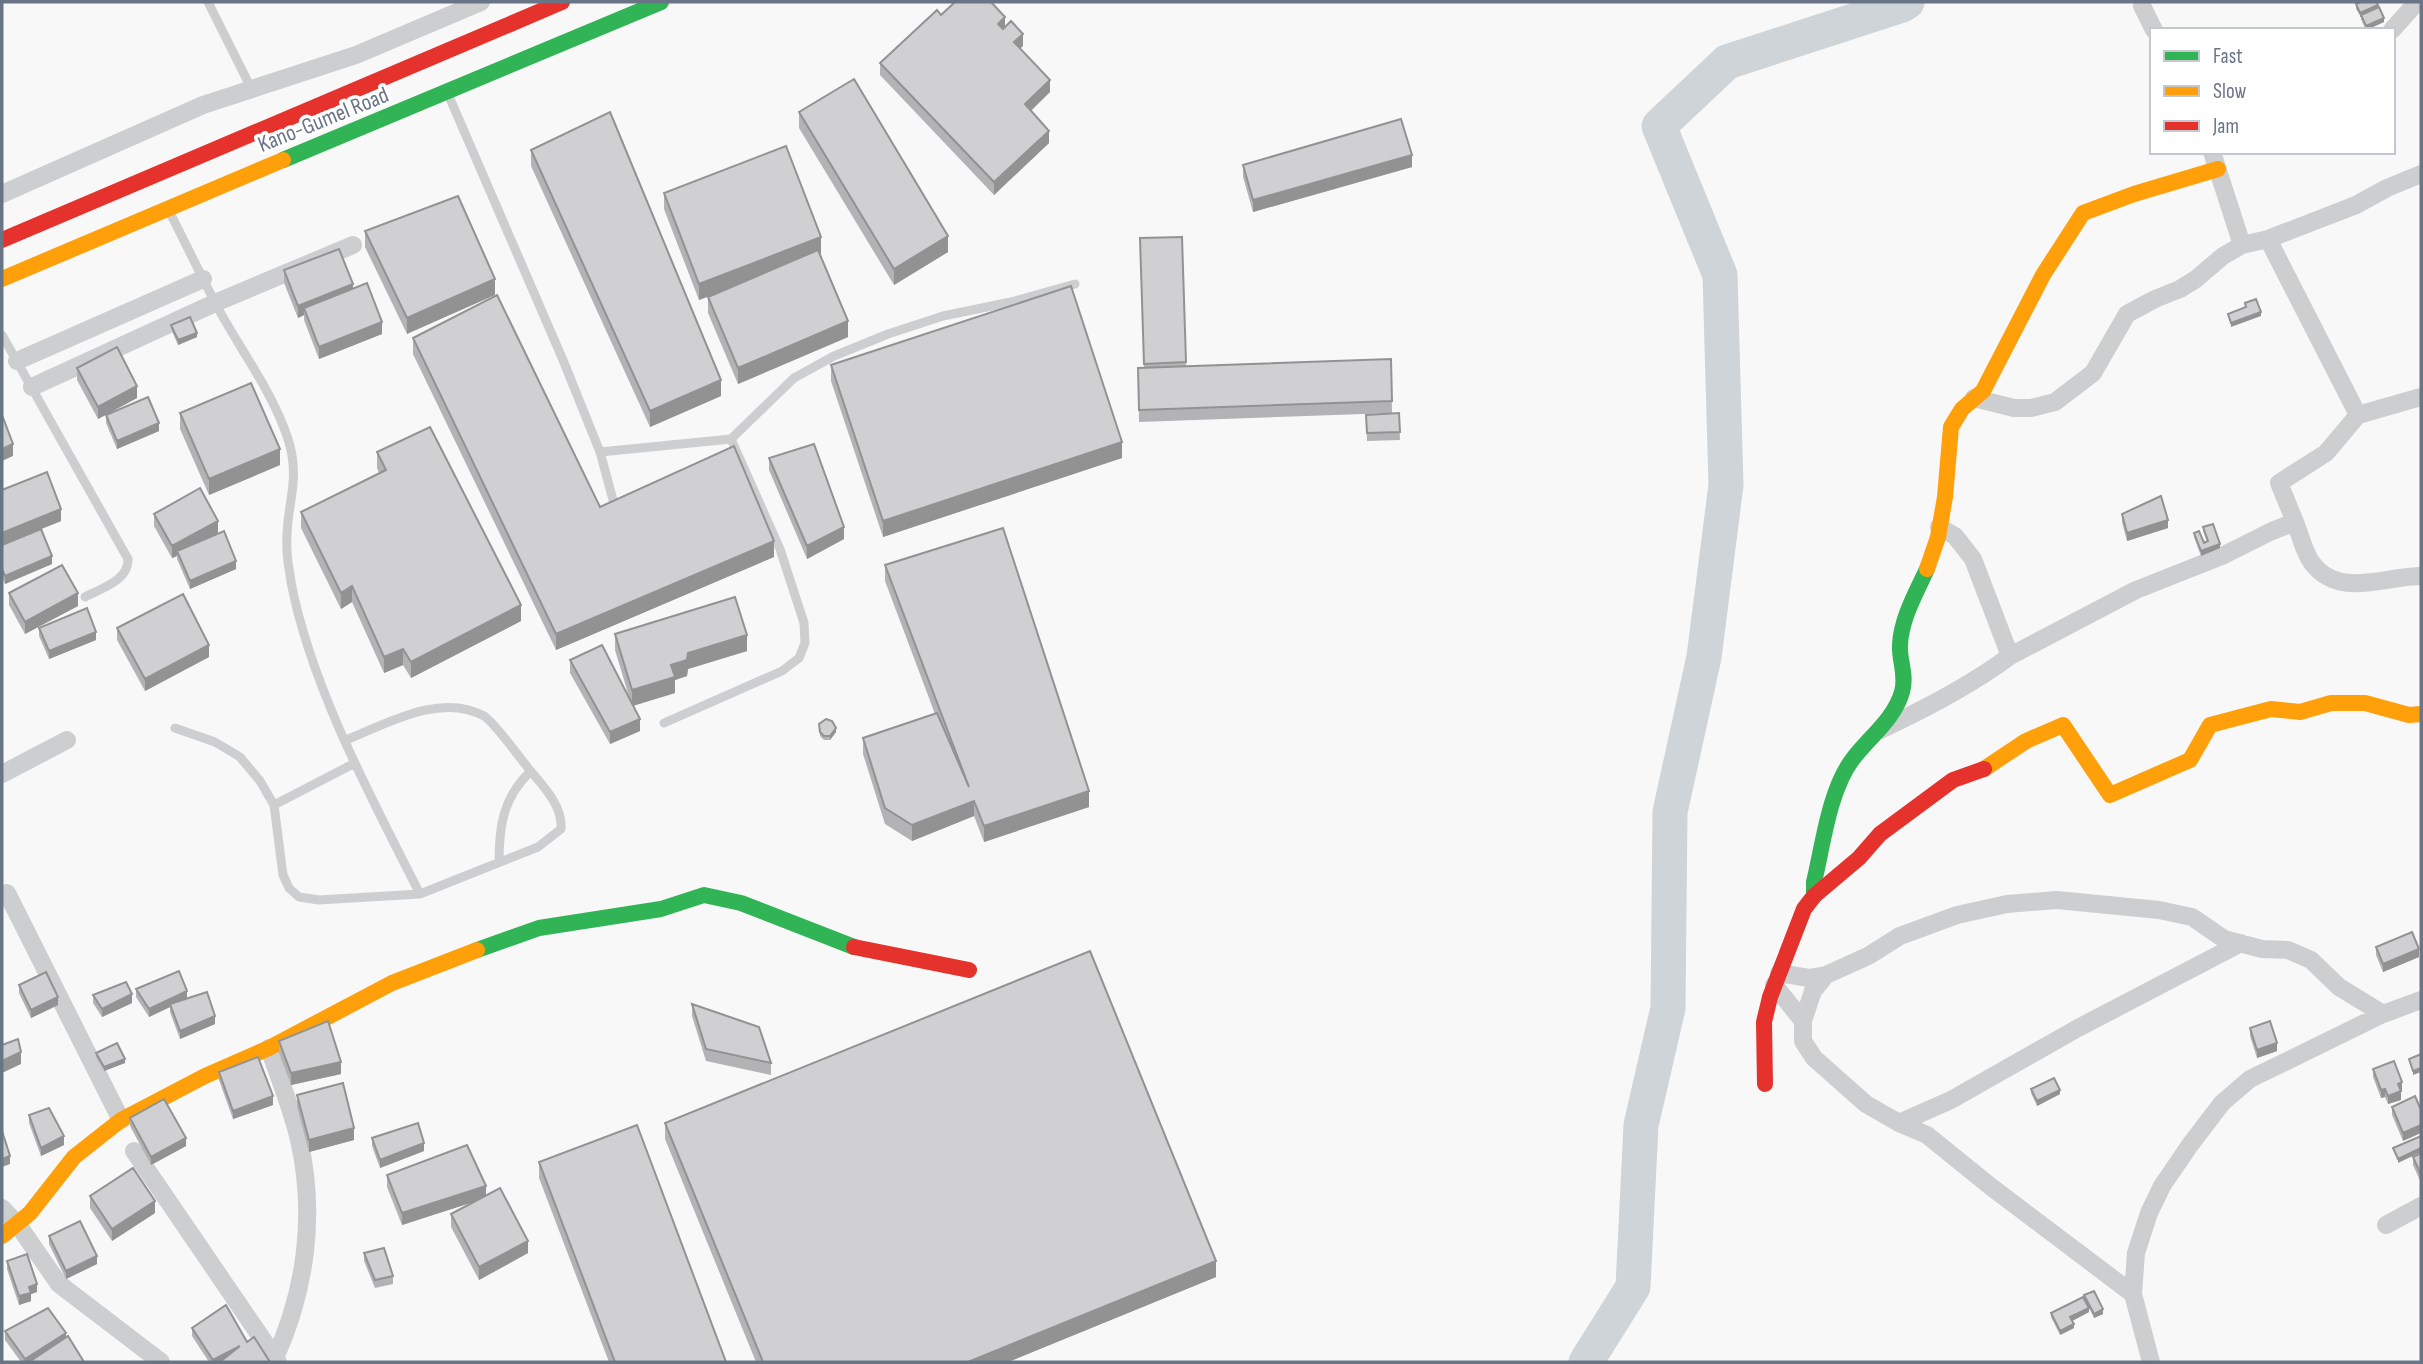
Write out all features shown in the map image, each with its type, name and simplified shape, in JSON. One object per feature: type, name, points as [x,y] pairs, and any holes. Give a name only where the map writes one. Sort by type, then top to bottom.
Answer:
[{"type":"street","points":[[2,194],[203,105],[356,55],[481,2]]},
{"type":"street","name":"Kano-Gumel Road","points":[[2,279],[133,202],[562,2]]},
{"type":"street","name":"Kano-Gumel Road","points":[[2,240],[133,202],[168,208],[661,2]]},
{"type":"street","points":[[2142,2],[2153,28]]},
{"type":"street","points":[[2394,28],[2417,2]]},
{"type":"street","points":[[1814,896],[1814,882],[1836,791],[1851,761],[1880,730],[1902,694],[1905,677],[1900,645],[1908,612],[1928,566],[1939,527],[1951,427],[1962,409],[1983,391],[2043,275],[2082,213],[2215,161],[2242,246]]},
{"type":"street","points":[[1974,398],[2014,408],[2031,408],[2055,402],[2093,373],[2127,314],[2188,284],[2223,256],[2242,246],[2268,239],[2356,205],[2421,174]]},
{"type":"street","points":[[2268,239],[2358,415]]},
{"type":"street","points":[[32,387],[215,303],[353,246]]},
{"type":"street","points":[[16,361],[204,279]]},
{"type":"street","points":[[2421,397],[2358,415],[2326,453],[2279,484],[2312,562],[2326,575],[2346,585],[2421,576]]},
{"type":"street","points":[[1880,730],[1939,701],[2010,656],[2136,590],[2222,556],[2295,522]]},
{"type":"street","points":[[1939,527],[1955,536],[1973,559],[2010,656]]},
{"type":"street","points":[[1765,1084],[1764,1022],[1804,909],[1814,896],[1859,858],[1880,834],[1953,780],[1988,768],[2026,741],[2063,724],[2110,795],[2189,760],[2210,724],[2271,709],[2300,712],[2331,703],[2365,703],[2409,715],[2421,714]]},
{"type":"street","points":[[2,774],[67,740]]},
{"type":"street","points":[[7,893],[121,1121]]},
{"type":"street","points":[[2,1236],[30,1213],[74,1157],[121,1121],[205,1076],[269,1048],[392,984],[435,965],[539,928],[660,909],[704,895],[741,903],[846,945],[970,970]]},
{"type":"street","points":[[1777,979],[1826,975],[1868,956],[1900,936],[1957,915],[2007,904],[2057,900],[2159,910],[2192,917],[2224,939],[2262,949],[2288,950],[2311,960],[2339,987],[2383,1014]]},
{"type":"street","points":[[1899,1123],[1951,1100],[2078,1028],[2241,943]]},
{"type":"street","points":[[1826,975],[1813,991],[1803,1021],[1803,1041],[1814,1058],[1837,1081],[1867,1104],[1899,1123],[1927,1135],[2133,1294]]},
{"type":"street","points":[[1777,979],[1803,1021]]},
{"type":"street","points":[[2151,1362],[2133,1294],[2137,1253],[2149,1213],[2162,1186],[2222,1103],[2250,1079],[2383,1014],[2421,1000]]},
{"type":"street","points":[[269,1048],[299,1139],[309,1196],[300,1287],[290,1326],[277,1360]]},
{"type":"street","points":[[134,1151],[277,1360]]},
{"type":"street","points":[[2386,1225],[2421,1206]]},
{"type":"street","points":[[2,1208],[18,1224],[59,1284],[160,1362]]},
{"type":"lane","points":[[208,2],[251,90]]},
{"type":"lane","points":[[447,93],[563,360],[600,452],[616,511]]},
{"type":"lane","points":[[168,208],[215,303],[272,400],[287,435],[295,479],[286,550],[292,584],[313,660],[355,763],[420,894]]},
{"type":"lane","points":[[600,452],[731,439],[794,378],[834,356],[943,316],[1011,302],[1074,284]]},
{"type":"lane","points":[[2,335],[128,559],[128,568],[122,577],[85,597]]},
{"type":"lane","points":[[664,723],[782,671],[799,658],[805,643],[804,623],[780,549],[731,439]]},
{"type":"lane","points":[[175,728],[215,742],[240,757],[260,780],[274,805],[283,876],[289,888],[299,897],[319,900],[420,894],[538,847],[561,829],[559,812],[552,798],[486,717],[465,709],[444,708],[411,713],[346,740]]},
{"type":"lane","points":[[274,805],[355,763]]},
{"type":"lane","points":[[499,862],[502,817],[508,799],[531,771]]},
{"type":"building","points":[[955,2],[991,2],[1005,17],[998,24],[1003,29],[1011,21],[1023,34],[1014,42],[1050,80],[1025,104],[1049,131],[994,182],[880,63],[937,10],[941,15]]},
{"type":"building","points":[[2376,2],[2378,5],[2360,13],[2356,4]]},
{"type":"building","points":[[2379,7],[2384,18],[2366,26],[2361,15]]},
{"type":"building","points":[[854,79],[948,236],[894,269],[799,112]]},
{"type":"building","points":[[610,112],[721,380],[650,411],[531,150]]},
{"type":"building","points":[[1401,119],[1412,155],[1253,200],[1243,165]]},
{"type":"building","points":[[786,146],[821,237],[699,284],[664,193]]},
{"type":"building","points":[[458,196],[495,279],[407,318],[365,231]]},
{"type":"building","points":[[1182,237],[1186,362],[1144,364],[1140,238]]},
{"type":"building","points":[[339,249],[353,284],[298,306],[284,270]]},
{"type":"building","points":[[818,250],[848,321],[738,368],[708,297]]},
{"type":"building","points":[[367,283],[382,322],[319,347],[304,308]]},
{"type":"building","points":[[1071,286],[1122,442],[883,521],[831,365]]},
{"type":"building","points":[[497,295],[600,507],[734,446],[774,541],[556,634],[413,338]]},
{"type":"building","points":[[2256,299],[2261,312],[2231,323],[2228,314],[2246,307],[2245,303]]},
{"type":"building","points":[[190,317],[197,333],[178,340],[171,325]]},
{"type":"building","points":[[117,347],[137,386],[98,407],[77,368]]},
{"type":"building","points":[[1391,359],[1392,401],[1139,410],[1138,368]]},
{"type":"building","points":[[251,383],[280,449],[209,479],[180,413]]},
{"type":"building","points":[[148,397],[159,423],[117,441],[106,415]]},
{"type":"building","points":[[1399,413],[1400,432],[1367,433],[1366,415]]},
{"type":"building","points":[[2,415],[13,444],[2,449]]},
{"type":"building","points":[[430,427],[521,605],[411,662],[403,649],[384,657],[352,586],[341,593],[301,512],[386,470],[377,452]]},
{"type":"building","points":[[814,444],[844,527],[807,546],[769,458]]},
{"type":"building","points":[[47,472],[61,509],[2,533],[2,490]]},
{"type":"building","points":[[200,488],[218,521],[172,546],[154,514]]},
{"type":"building","points":[[2161,496],[2168,520],[2127,533],[2122,514]]},
{"type":"building","points":[[2213,524],[2220,544],[2201,551],[2194,533],[2199,531],[2204,543],[2208,541],[2203,527]]},
{"type":"building","points":[[1003,528],[1089,791],[984,826],[974,801],[912,825],[885,808],[863,738],[937,713],[969,787],[885,565]]},
{"type":"building","points":[[41,529],[52,556],[5,576],[2,569],[2,545]]},
{"type":"building","points":[[224,531],[236,561],[190,581],[177,551]]},
{"type":"building","points":[[62,565],[78,593],[25,622],[9,593]]},
{"type":"building","points":[[183,594],[209,645],[145,679],[117,628]]},
{"type":"building","points":[[735,597],[747,635],[688,653],[687,660],[671,665],[675,677],[632,690],[615,634]]},
{"type":"building","points":[[87,608],[96,632],[49,651],[39,628]]},
{"type":"building","points":[[602,645],[640,719],[610,732],[570,660]]},
{"type":"building","points":[[826,719],[832,721],[836,728],[830,736],[824,736],[820,732],[819,724]]},
{"type":"building","points":[[2412,932],[2419,949],[2383,964],[2376,947]]},
{"type":"building","points":[[1090,951],[1216,1261],[968,1362],[763,1362],[665,1123]]},
{"type":"building","points":[[179,971],[187,991],[149,1009],[136,989]]},
{"type":"building","points":[[46,972],[58,997],[31,1010],[19,985]]},
{"type":"building","points":[[126,982],[132,994],[102,1009],[93,995]]},
{"type":"building","points":[[207,992],[215,1016],[180,1031],[170,1004]]},
{"type":"building","points":[[692,1004],[759,1027],[771,1063],[706,1049]]},
{"type":"building","points":[[328,1021],[341,1062],[291,1073],[279,1041]]},
{"type":"building","points":[[2270,1021],[2277,1043],[2257,1050],[2250,1028]]},
{"type":"building","points":[[18,1039],[21,1052],[2,1061],[2,1045]]},
{"type":"building","points":[[117,1043],[125,1059],[104,1067],[96,1053]]},
{"type":"building","points":[[2421,1054],[2421,1068],[2413,1071],[2409,1059]]},
{"type":"building","points":[[258,1057],[273,1096],[233,1111],[219,1072]]},
{"type":"building","points":[[2394,1061],[2402,1082],[2398,1084],[2401,1091],[2388,1096],[2385,1089],[2381,1090],[2373,1069]]},
{"type":"building","points":[[2054,1078],[2060,1090],[2037,1101],[2031,1089]]},
{"type":"building","points":[[343,1083],[354,1128],[309,1140],[297,1095]]},
{"type":"building","points":[[2415,1096],[2421,1110],[2421,1125],[2403,1133],[2392,1107]]},
{"type":"building","points":[[164,1099],[186,1138],[151,1157],[130,1118]]},
{"type":"building","points":[[49,1108],[64,1136],[41,1148],[29,1115]]},
{"type":"building","points":[[418,1123],[424,1143],[380,1160],[372,1138]]},
{"type":"building","points":[[637,1125],[726,1362],[615,1362],[539,1162]]},
{"type":"building","points":[[2,1131],[10,1156],[2,1159]]},
{"type":"building","points":[[2421,1136],[2421,1148],[2398,1159],[2393,1148]]},
{"type":"building","points":[[467,1145],[486,1186],[402,1213],[387,1175]]},
{"type":"building","points":[[2421,1153],[2421,1175],[2413,1157]]},
{"type":"building","points":[[133,1168],[155,1201],[112,1229],[90,1196]]},
{"type":"building","points":[[500,1188],[528,1241],[479,1267],[451,1214]]},
{"type":"building","points":[[80,1221],[97,1256],[66,1271],[49,1236]]},
{"type":"building","points":[[384,1248],[393,1276],[375,1280],[364,1253]]},
{"type":"building","points":[[27,1254],[37,1284],[29,1287],[31,1293],[19,1296],[7,1261]]},
{"type":"building","points":[[2094,1291],[2103,1309],[2094,1314],[2084,1295]]},
{"type":"building","points":[[2083,1297],[2089,1308],[2070,1317],[2074,1324],[2060,1331],[2051,1313]]},
{"type":"building","points":[[226,1305],[247,1342],[254,1337],[270,1362],[221,1361],[240,1346],[213,1360],[192,1328]]},
{"type":"building","points":[[48,1308],[66,1333],[25,1359],[5,1331]]},
{"type":"building","points":[[68,1336],[84,1362],[29,1362]]},
{"type":"waterway","points":[[1586,1362],[1633,1287],[1641,1125],[1668,1008],[1670,812],[1704,657],[1726,485],[1720,275],[1659,126],[1727,62],[1907,2]]},
{"type":"traffic: fast","points":[[283,160],[661,2]]},
{"type":"traffic: fast","points":[[1814,896],[1814,882],[1832,802],[1844,773],[1893,711],[1902,692],[1904,680],[1901,635],[1910,606],[1927,569]]},
{"type":"traffic: fast","points":[[477,950],[539,928],[661,909],[704,895],[741,903],[854,947]]},
{"type":"traffic: slow","points":[[2,279],[283,160]]},
{"type":"traffic: slow","points":[[1927,569],[1938,537],[1945,497],[1951,427],[1962,409],[1983,391],[2043,275],[2083,213],[2134,194],[2218,169]]},
{"type":"traffic: slow","points":[[1984,769],[2026,741],[2063,725],[2110,795],[2190,760],[2210,725],[2271,709],[2300,712],[2331,703],[2365,703],[2409,715],[2421,714]]},
{"type":"traffic: slow","points":[[2,1236],[30,1213],[74,1157],[121,1120],[205,1076],[269,1048],[392,983],[477,950]]},
{"type":"traffic: jam","points":[[2,240],[562,2]]},
{"type":"traffic: jam","points":[[1765,1084],[1764,1022],[1770,997],[1804,909],[1814,896],[1859,858],[1880,834],[1953,780],[1984,769]]},
{"type":"traffic: jam","points":[[854,947],[969,970]]}]
